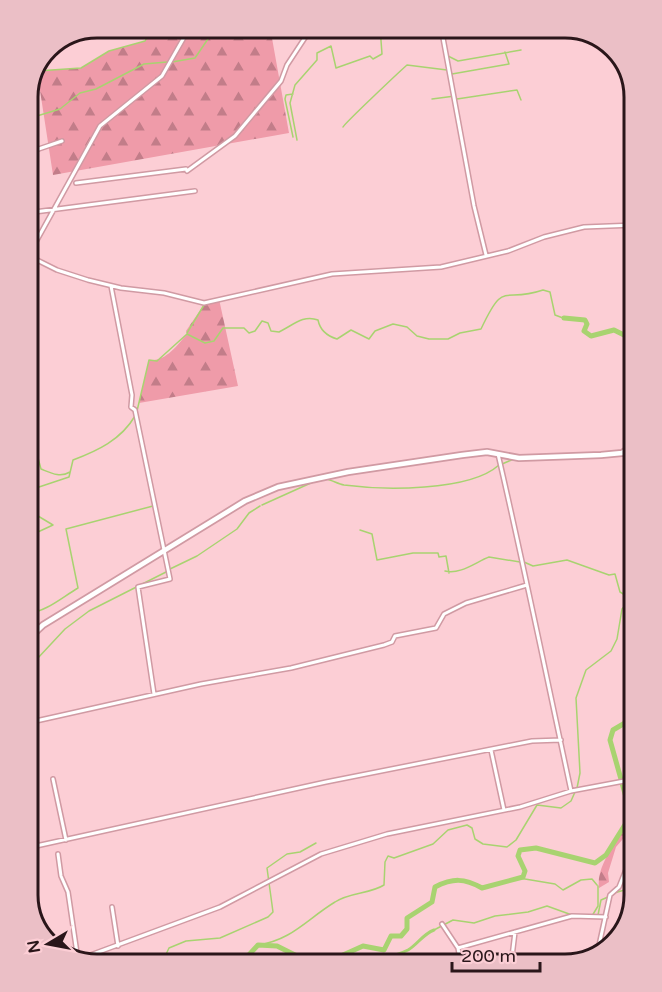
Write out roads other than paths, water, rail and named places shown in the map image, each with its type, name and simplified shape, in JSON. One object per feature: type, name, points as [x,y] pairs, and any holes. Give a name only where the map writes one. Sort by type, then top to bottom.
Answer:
[{"type":"main road","points":[[37,630],[245,501],[288,483],[462,454],[487,452],[519,458],[624,452]]},
{"type":"street","points":[[38,238],[100,126],[162,76],[184,37]]},
{"type":"street","points":[[76,183],[187,170],[236,136],[281,81],[287,66],[305,37]]},
{"type":"street","points":[[443,38],[474,206],[486,255]]},
{"type":"street","points":[[38,149],[62,141]]},
{"type":"street","points":[[38,211],[195,191]]},
{"type":"street","points":[[38,261],[57,270],[111,286],[164,293],[204,303],[332,274],[420,270],[508,251],[572,229],[596,225],[624,225]]},
{"type":"street","points":[[111,286],[132,395],[131,406],[135,410],[140,427],[170,579],[138,587],[154,694]]},
{"type":"street","points":[[498,454],[511,502],[526,585],[572,791]]},
{"type":"street","points":[[37,721],[154,694],[291,668],[384,645],[392,642],[396,636],[436,628],[444,614],[466,603],[526,585]]},
{"type":"street","points":[[37,846],[326,782],[532,741],[561,740]]},
{"type":"street","points":[[491,750],[504,810]]},
{"type":"street","points":[[53,779],[66,840]]},
{"type":"street","points":[[95,954],[220,907],[321,854],[387,834],[504,810],[572,791],[624,782]]},
{"type":"street","points":[[58,854],[61,876],[68,892],[71,914]]},
{"type":"street","points":[[600,944],[610,895],[619,887],[624,874]]},
{"type":"street","points":[[111,907],[118,946]]},
{"type":"street","points":[[458,948],[572,916],[606,917]]},
{"type":"street","points":[[442,924],[458,948],[459,954]]},
{"type":"street","points":[[512,954],[515,932]]},
{"type":"waterway","points":[[44,71],[81,68],[109,51],[145,41],[147,37]]},
{"type":"waterway","points":[[172,62],[195,58],[209,37]]},
{"type":"waterway","points":[[297,140],[290,103],[295,85],[317,60],[317,53],[331,46],[336,68],[370,56],[373,59],[382,54],[381,38]]},
{"type":"waterway","points":[[448,56],[458,61],[521,50]]},
{"type":"waterway","points":[[450,70],[452,74],[509,64],[505,52]]},
{"type":"waterway","points":[[38,116],[60,109],[80,93],[96,89],[144,64],[167,62]]},
{"type":"waterway","points":[[343,127],[407,65],[447,70]]},
{"type":"waterway","points":[[432,99],[455,96],[457,99],[517,90],[521,100]]},
{"type":"waterway","points":[[293,94],[286,95],[285,99],[293,137]]},
{"type":"waterway","points":[[137,411],[149,360],[157,361],[187,334],[205,343],[214,341],[223,328],[244,328],[249,333],[255,331],[262,321],[268,323],[271,331],[279,332],[307,318],[318,320],[324,332],[337,339],[351,330],[369,339],[375,331],[393,324],[407,327],[417,336],[429,339],[448,339],[460,333],[481,329],[500,298],[543,290],[550,292],[555,315],[563,318]]},
{"type":"waterway","points":[[187,333],[204,305]]},
{"type":"waterway","points":[[564,318],[585,320],[587,324],[584,331],[591,336],[614,330],[624,335]]},
{"type":"waterway","points":[[38,487],[69,477],[73,460],[116,438],[135,416]]},
{"type":"waterway","points":[[38,458],[41,469],[59,475],[70,472]]},
{"type":"waterway","points":[[502,464],[514,459]]},
{"type":"waterway","points":[[326,479],[360,487],[424,487],[467,480],[485,474],[499,465]]},
{"type":"waterway","points":[[262,505],[313,482]]},
{"type":"waterway","points":[[37,611],[78,588],[66,529],[153,506]]},
{"type":"waterway","points":[[170,569],[197,556],[237,529],[249,513],[260,506]]},
{"type":"waterway","points":[[37,509],[38,516],[53,525],[37,532]]},
{"type":"waterway","points":[[360,530],[372,534],[377,560],[413,553],[438,553],[439,557],[446,556],[449,573]]},
{"type":"waterway","points":[[445,571],[462,570],[489,557],[520,562]]},
{"type":"waterway","points":[[524,562],[533,566],[567,560],[609,575],[615,574],[620,592],[624,594]]},
{"type":"waterway","points":[[37,659],[65,629],[89,611],[168,571]]},
{"type":"waterway","points":[[577,788],[580,773],[576,698],[586,670],[611,651],[617,639],[624,607]]},
{"type":"waterway","points":[[624,724],[613,730],[610,740],[624,790]]},
{"type":"waterway","points":[[258,945],[290,934],[341,899],[384,885],[385,862],[388,856],[394,858],[433,844],[448,830],[467,825],[472,828],[475,839],[483,844],[507,847],[516,840],[537,805],[561,808],[571,801],[575,792]]},
{"type":"waterway","points":[[345,954],[363,946],[384,950],[391,936],[401,936],[407,929],[407,918],[432,902],[435,887],[458,880],[470,882],[482,888],[523,877],[525,871],[518,856],[520,850],[536,848],[595,863],[606,855],[624,826]]},
{"type":"waterway","points":[[166,954],[169,948],[186,941],[220,938],[268,917],[273,912],[267,868],[287,854],[300,852],[316,843]]},
{"type":"waterway","points":[[519,878],[555,884],[563,890],[581,880],[592,879],[597,885]]},
{"type":"waterway","points":[[592,916],[598,906],[598,886]]},
{"type":"waterway","points":[[614,893],[624,890]]},
{"type":"waterway","points":[[595,915],[598,915],[601,900],[608,897]]},
{"type":"waterway","points":[[434,930],[453,920],[474,923],[495,916],[528,912],[547,906],[572,915]]},
{"type":"waterway","points":[[400,954],[434,930]]},
{"type":"waterway","points":[[250,954],[258,945],[277,946],[293,954]]}]
